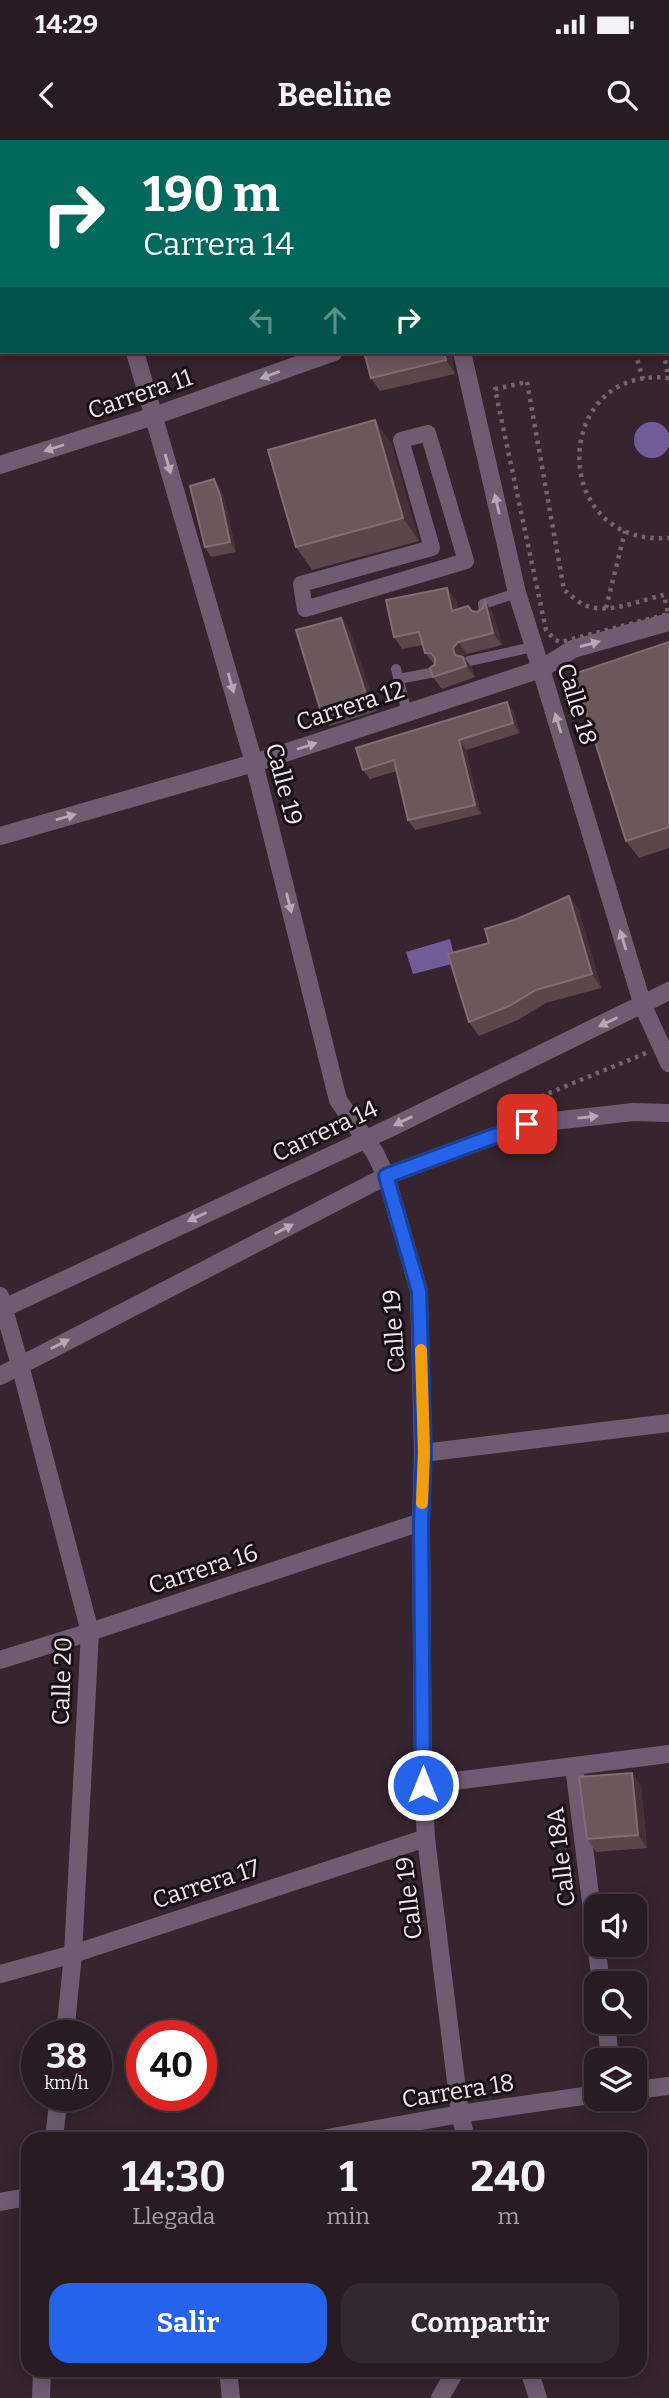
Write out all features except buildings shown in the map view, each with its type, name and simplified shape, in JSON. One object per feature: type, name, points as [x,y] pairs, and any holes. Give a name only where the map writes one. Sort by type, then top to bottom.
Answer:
[{"type":"street","name":"Calle 19","points":[[136,354],[254,764],[338,1100],[366,1139],[386,1176],[419,1291],[424,1452],[421,1522],[423,1785],[426,1838],[460,2114],[464,2132]]},
{"type":"street","name":"Carrera 11","points":[[0,465],[154,416],[328,354]]},
{"type":"street","name":"Calle 18","points":[[462,354],[517,593],[643,1006],[669,1063]]},
{"type":"street","points":[[428,433],[466,561],[305,609],[301,584],[432,548],[401,440],[428,433]]},
{"type":"street","name":"Carrera 12","points":[[0,836],[254,764],[541,669],[573,649],[669,622]]},
{"type":"street","name":"Carrera 14","points":[[1,1305],[366,1139],[669,992]]},
{"type":"street","points":[[0,1376],[386,1176],[527,1124],[633,1112],[669,1113]]},
{"type":"street","name":"Calle 20","points":[[1,1305],[20,1365],[90,1632],[73,1954],[66,2020]]},
{"type":"street","points":[[424,1452],[669,1423]]},
{"type":"street","name":"Carrera 16","points":[[0,1660],[421,1522]]},
{"type":"street","points":[[423,1785],[669,1755]]},
{"type":"street","name":"Calle 18A","points":[[574,1766],[600,1971]]},
{"type":"street","name":"Carrera 17","points":[[0,1974],[73,1954],[426,1838]]},
{"type":"street","points":[[647,2089],[669,2086]]},
{"type":"street","name":"Carrera 18","points":[[360,2132],[584,2096]]},
{"type":"street","points":[[55,2132],[57,2111]]},
{"type":"street","points":[[0,2202],[21,2198]]},
{"type":"street","points":[[41,2398],[42,2377]]},
{"type":"street","points":[[229,2377],[231,2398]]},
{"type":"street","points":[[440,2398],[452,2377]]},
{"type":"street","points":[[531,2377],[538,2398]]},
{"type":"lane","points":[[484,616],[483,604],[517,593]]},
{"type":"lane","points":[[469,661],[493,651],[533,647]]},
{"type":"lane","points":[[407,713],[397,674],[436,672]]},
{"type":"path","points":[[636,354],[643,379]]},
{"type":"path","points":[[664,354],[669,378],[643,379],[629,383],[604,398],[586,421],[578,448],[580,477],[592,504],[607,520],[641,537],[669,538]]},
{"type":"path","points":[[527,382],[564,590],[589,607],[606,608],[663,595],[668,614],[561,642],[546,631],[495,389],[527,382]]},
{"type":"path","points":[[606,608],[625,531]]},
{"type":"shaded area","points":[[652,422],[665,427],[670,440],[665,453],[652,458],[639,453],[634,440],[639,427]]},
{"type":"shaded area","points":[[450,939],[456,963],[413,974],[406,952]]},
{"type":"slow traffic","points":[[421,1350],[424,1452],[422,1503]]},
{"type":"route","points":[[423,1785],[421,1522],[424,1452],[419,1291],[386,1176],[527,1124]]}]
